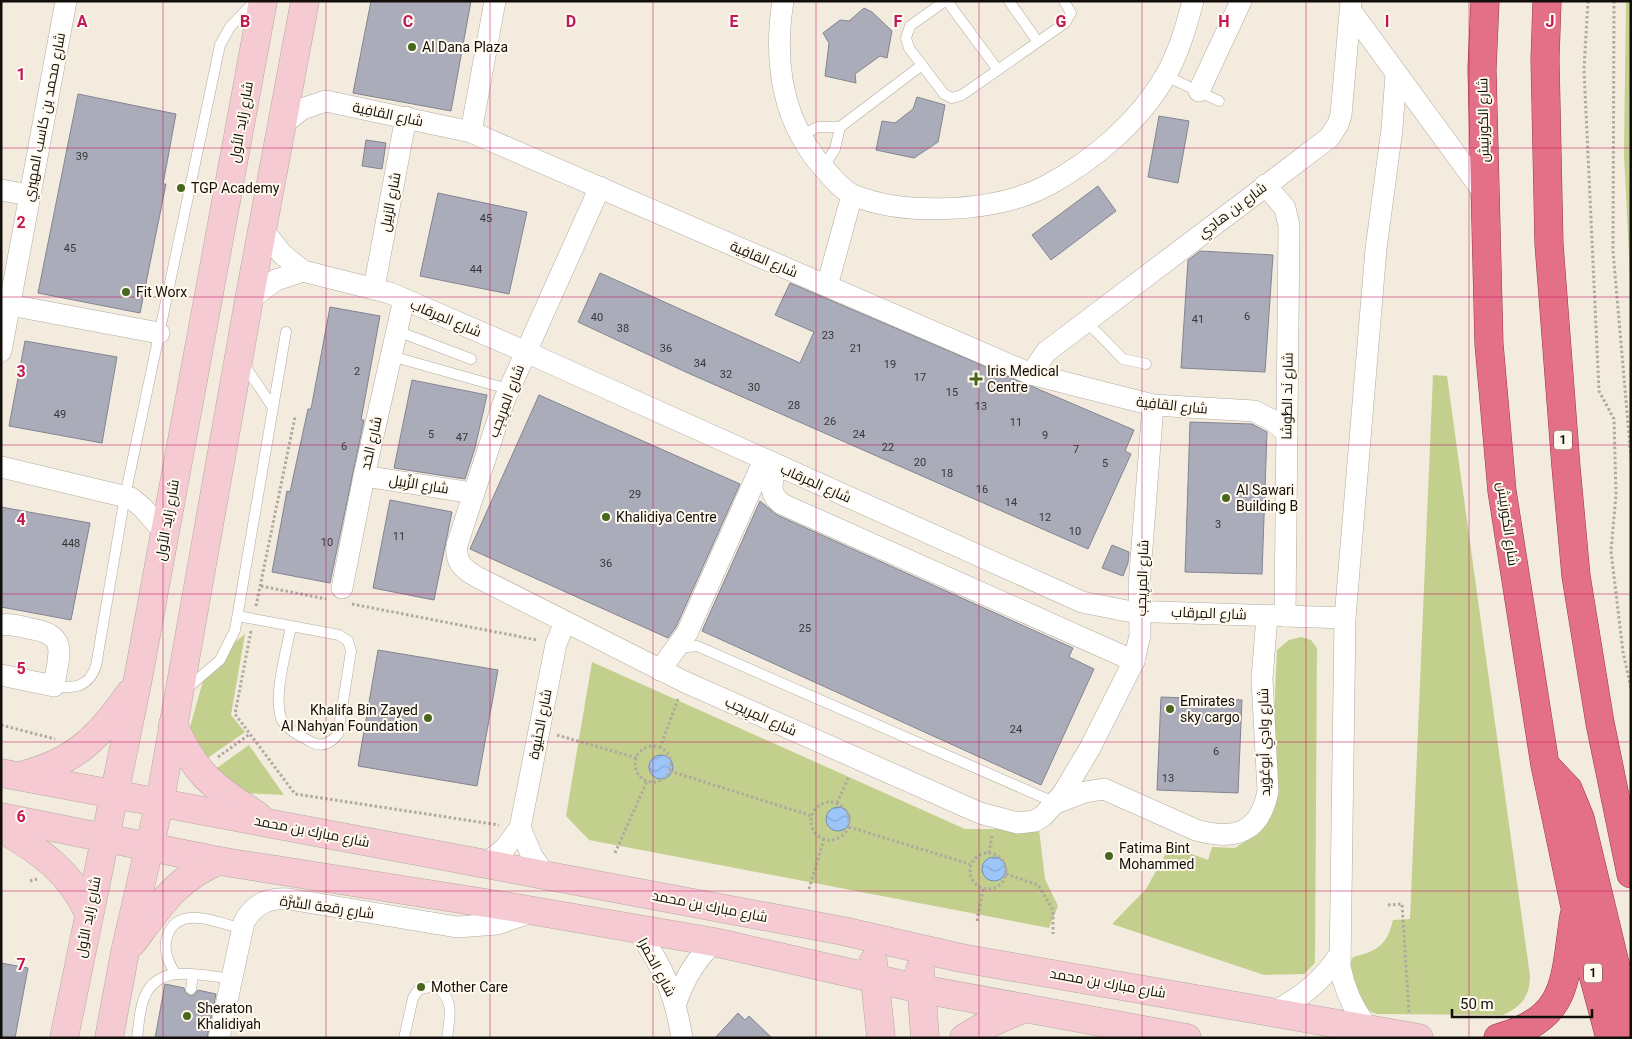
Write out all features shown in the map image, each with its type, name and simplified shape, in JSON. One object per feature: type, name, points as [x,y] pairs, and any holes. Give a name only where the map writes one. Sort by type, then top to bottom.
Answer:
[{"type":"highway","name":"شارع الكورنيش","points":[[1485,1],[1482,69],[1489,344],[1502,491],[1545,765],[1575,907],[1610,1038]]},
{"type":"highway","name":"1","points":[[1547,1],[1545,60],[1549,244],[1566,467],[1578,586],[1600,723],[1630,868]]},
{"type":"highway","points":[[1545,765],[1568,789],[1580,818],[1631,1030]]},
{"type":"highway","points":[[1498,1038],[1531,1027],[1546,1014],[1559,996],[1575,907]]},
{"type":"main road","name":"شارع زايد الأول","points":[[64,1038],[137,684],[263,1]]},
{"type":"main road","points":[[109,1038],[125,952],[160,801],[172,724],[249,300],[306,1]]},
{"type":"main road","points":[[10,774],[42,770],[80,751],[97,736],[137,684]]},
{"type":"main road","points":[[172,724],[190,758],[206,780],[270,824]]},
{"type":"main road","name":"شارع مبارك بن محمد","points":[[10,774],[843,931],[961,958],[1415,1037]]},
{"type":"main road","points":[[1,817],[219,861],[535,911],[638,931],[714,942],[920,989],[1025,1008],[1094,1026],[1187,1038]]},
{"type":"main road","points":[[1,828],[32,846],[61,869],[75,886],[89,914]]},
{"type":"main road","points":[[125,952],[180,883],[201,868],[219,861]]},
{"type":"main road","points":[[870,938],[881,1038]]},
{"type":"main road","points":[[919,949],[920,989],[925,1038]]},
{"type":"main road","points":[[964,1038],[986,1025],[1025,1008]]},
{"type":"street","name":"شارع محمد بن كاسب المهيري","points":[[1,351],[8,295],[30,196],[66,1]]},
{"type":"street","points":[[471,132],[495,1]]},
{"type":"street","points":[[782,1],[780,52],[782,85],[799,136],[823,168],[852,195],[891,206],[930,210],[967,208],[1012,198],[1047,185],[1113,139],[1141,110],[1166,76],[1184,36],[1194,1]]},
{"type":"street","points":[[1199,91],[1241,1]]},
{"type":"street","points":[[1351,6],[1396,74],[1484,193]]},
{"type":"street","name":"شارع بن هادِي","points":[[1031,374],[1046,352],[1329,138],[1338,124],[1351,6]]},
{"type":"street","points":[[1369,1028],[1359,1017],[1346,993],[1340,967],[1345,618],[1376,249],[1392,129],[1396,74]]},
{"type":"street","name":"شارع القافِية","points":[[283,124],[302,109],[326,101],[471,132],[1031,374],[1153,405],[1254,411],[1272,420],[1287,433]]},
{"type":"street","points":[[1392,129],[1402,117],[1423,110]]},
{"type":"street","name":"شارع الزبيل","points":[[374,288],[406,117]]},
{"type":"street","name":"شارع نَد الطُّوشا","points":[[1265,185],[1285,208],[1289,226],[1287,433],[1276,616]]},
{"type":"street","name":"شارع المِرِيجِب","points":[[600,188],[508,389],[457,545],[456,554],[462,567],[684,682],[980,813],[1018,823],[1035,821],[1043,816],[1056,803],[1090,748],[1134,661],[1140,635],[1140,586],[1153,405]]},
{"type":"street","points":[[1,190],[30,196]]},
{"type":"street","points":[[827,286],[852,195]]},
{"type":"street","name":"شارع المِرقاب","points":[[263,230],[282,254],[303,271],[374,288],[404,299],[1082,602],[1113,610],[1345,618]]},
{"type":"street","points":[[249,300],[276,280],[303,271]]},
{"type":"street","points":[[8,295],[159,333]]},
{"type":"street","name":"شارع الحَد","points":[[340,597],[364,476],[404,299]]},
{"type":"street","points":[[1254,411],[1272,403],[1287,391]]},
{"type":"street","points":[[660,670],[687,633],[771,463]]},
{"type":"street","points":[[771,463],[771,488],[776,500],[782,504],[1134,661]]},
{"type":"street","points":[[1,467],[125,496],[143,508],[164,533]]},
{"type":"street","name":"شارع الزِّبِيل","points":[[364,476],[474,493]]},
{"type":"street","name":"شارع وادِي أبوعُوَيد","points":[[1104,789],[1196,830],[1211,834],[1225,836],[1242,832],[1255,823],[1264,809],[1268,791],[1262,679],[1276,616]]},
{"type":"street","name":"شارع الحنَيوة","points":[[486,864],[505,848],[520,828],[556,644],[565,622]]},
{"type":"street","points":[[1,625],[46,631],[55,636],[59,646],[54,686],[1,675]]},
{"type":"street","points":[[1056,803],[1085,792],[1104,789],[1091,771],[1090,748]]},
{"type":"street","points":[[520,828],[527,847],[545,875]]},
{"type":"street","name":"شارع رِقعة السِّرَّة","points":[[219,1038],[242,929],[247,916],[260,904],[279,898],[457,927],[497,924],[535,911]]},
{"type":"street","name":"شارع الحَمرا","points":[[638,931],[657,960],[676,1003],[682,1038]]},
{"type":"street","name":"شارع الحَمرا","points":[[676,1003],[693,965],[714,942]]},
{"type":"street","points":[[1274,1011],[1308,991],[1326,973],[1340,954]]},
{"type":"lane","points":[[54,686],[77,687],[86,683],[93,675],[125,496],[220,45],[230,27],[255,1]]},
{"type":"lane","points":[[998,70],[946,1],[916,22],[907,32],[906,43],[944,94],[952,98],[962,95],[998,70],[1068,21],[1071,12],[1064,1]]},
{"type":"lane","points":[[1009,1],[1038,42]]},
{"type":"lane","points":[[799,136],[818,126],[840,127],[922,65]]},
{"type":"lane","points":[[1166,76],[1219,100]]},
{"type":"lane","points":[[823,168],[835,149],[840,127]]},
{"type":"lane","points":[[1086,321],[1123,359],[1146,364]]},
{"type":"lane","points":[[397,331],[471,359]]},
{"type":"lane","points":[[177,697],[220,660],[231,641],[238,616],[286,332]]},
{"type":"lane","points":[[391,356],[508,389]]},
{"type":"lane","points":[[239,357],[272,406]]},
{"type":"lane","points":[[238,616],[339,635],[350,646],[351,651],[338,734],[328,743],[316,744],[294,732],[288,728],[280,715],[279,691],[291,626]]},
{"type":"lane","points":[[677,648],[688,645],[698,646],[1056,803]]},
{"type":"lane","points":[[175,973],[167,959],[166,942],[168,933],[179,920],[200,918],[242,929]]},
{"type":"lane","points":[[136,1038],[144,998],[149,989],[164,977],[175,973],[232,979]]},
{"type":"lane","points":[[191,989],[193,975]]},
{"type":"lane","points":[[404,1038],[413,998],[418,990],[434,986],[442,990],[451,1010],[447,1038]]},
{"type":"path","points":[[1588,1],[1584,69],[1599,391],[1614,419],[1616,495],[1611,550],[1622,642],[1631,688]]},
{"type":"path","points":[[1614,1],[1613,251],[1631,458]]},
{"type":"path","points":[[295,417],[235,714],[294,794],[520,828]]},
{"type":"path","points":[[260,586],[340,597],[556,644]]},
{"type":"path","points":[[660,748],[684,682]]},
{"type":"path","points":[[1,725],[64,741]]},
{"type":"path","points":[[539,730],[636,758]]},
{"type":"path","points":[[214,760],[250,734]]},
{"type":"path","points":[[646,748],[660,748],[670,757],[670,771],[661,781],[647,781],[637,772],[636,758],[646,748]]},
{"type":"path","points":[[838,803],[856,758]]},
{"type":"path","points":[[670,771],[812,816]]},
{"type":"path","points":[[616,853],[647,781]]},
{"type":"path","points":[[825,802],[838,803],[846,810],[849,827],[842,836],[830,840],[824,839],[813,830],[812,816],[819,805],[825,802]]},
{"type":"path","points":[[849,827],[970,864]]},
{"type":"path","points":[[809,889],[824,839]]},
{"type":"path","points":[[983,853],[995,854],[1004,862],[1006,874],[1004,880],[995,888],[983,889],[970,877],[970,864],[973,859],[983,853]]},
{"type":"path","points":[[1006,874],[1038,885],[1053,910],[1053,934]]},
{"type":"path","points":[[977,921],[983,889]]},
{"type":"path","points":[[1388,905],[1402,904],[1415,1037]]},
{"type":"green space","points":[[1626,1],[1631,1],[1631,297],[1624,154]]},
{"type":"green space","points":[[1433,375],[1447,376],[1530,976],[1530,983],[1524,1000],[1510,1012],[1503,1015],[1376,1014],[1360,1006],[1350,963],[1353,957],[1380,946],[1391,929],[1393,920],[1410,919]]},
{"type":"green space","points":[[245,634],[231,715],[245,732],[199,764],[190,727],[205,674]]},
{"type":"green space","points":[[1301,637],[1311,640],[1317,648],[1315,963],[1304,974],[1264,975],[1112,924],[1146,889],[1170,846],[1208,860],[1212,847],[1235,848],[1263,829],[1270,808],[1277,650],[1289,640]]},
{"type":"green space","points":[[592,662],[965,829],[1039,829],[1045,879],[1058,906],[1049,928],[589,840],[566,816]]},
{"type":"green space","points":[[249,745],[284,795],[243,793],[207,775]]},
{"type":"water","points":[[661,755],[666,756],[672,762],[672,772],[666,778],[661,779],[656,778],[650,772],[649,767],[650,762],[656,756]]},
{"type":"water","points":[[838,807],[843,808],[849,814],[849,824],[843,830],[838,831],[833,830],[827,824],[826,819],[827,814],[833,808]]},
{"type":"water","points":[[994,857],[999,858],[1005,864],[1005,874],[999,880],[994,881],[989,880],[983,874],[982,869],[983,864],[989,858]]},
{"type":"building","name":"Al Dana Plaza","points":[[371,1],[471,1],[451,111],[353,93]]},
{"type":"building","points":[[864,8],[872,12],[892,31],[887,58],[880,56],[855,74],[856,83],[825,76],[829,43],[823,33],[840,20],[849,21]]},
{"type":"building","points":[[78,94],[176,114],[163,184],[166,184],[140,313],[38,293]]},
{"type":"building","points":[[917,97],[945,105],[938,142],[914,158],[876,150],[882,121],[895,123],[913,109]]},
{"type":"building","points":[[1159,116],[1189,121],[1178,183],[1148,177]]},
{"type":"building","points":[[366,140],[386,143],[382,169],[362,166]]},
{"type":"building","points":[[1098,186],[1116,211],[1051,260],[1032,235]]},
{"type":"building","points":[[438,193],[527,212],[509,294],[420,276]]},
{"type":"building","points":[[1200,251],[1273,255],[1265,372],[1181,368],[1188,260]]},
{"type":"building","points":[[600,273],[800,363],[814,332],[775,315],[790,283],[1134,430],[1125,451],[1131,454],[1088,549],[688,373],[578,322]]},
{"type":"building","points":[[330,307],[380,316],[361,420],[364,420],[330,583],[272,572],[287,491],[290,492],[308,409],[311,409]]},
{"type":"building","points":[[25,341],[117,357],[102,443],[9,426]]},
{"type":"building","points":[[412,380],[487,395],[475,448],[465,479],[394,468]]},
{"type":"building","name":"Khalidiya Centre","points":[[539,395],[740,484],[676,627],[668,638],[470,549]]},
{"type":"building","name":"Al Sawari Building B","points":[[1190,422],[1252,424],[1267,432],[1262,574],[1185,572]]},
{"type":"building","points":[[390,500],[452,512],[434,600],[373,588]]},
{"type":"building","points":[[760,501],[777,515],[1073,648],[1069,657],[1094,669],[1041,785],[702,631]]},
{"type":"building","points":[[1,507],[90,523],[71,620],[1,607]]},
{"type":"building","points":[[1112,545],[1129,552],[1128,563],[1123,576],[1102,568]]},
{"type":"building","name":"Khalifa Bin Zayed Al Nahyan Foundation","points":[[378,650],[498,670],[477,786],[358,766]]},
{"type":"building","points":[[1161,697],[1242,700],[1238,793],[1157,790]]},
{"type":"building","points":[[1,963],[28,968],[15,1038],[1,1038]]},
{"type":"building","name":"Sheraton Khalidiyah","points":[[165,984],[184,988],[185,992],[190,996],[194,995],[198,990],[216,994],[207,1038],[155,1038]]},
{"type":"building","points":[[738,1013],[745,1020],[749,1016],[772,1038],[715,1038]]},
{"type":"place","name":"Al Dana Plaza","points":[[412,47]]},
{"type":"place","name":"TGP Academy","points":[[181,188]]},
{"type":"place","name":"Fit Worx","points":[[126,292]]},
{"type":"place","name":"Iris Medical Centre","points":[[976,379]]},
{"type":"place","name":"Al Sawari Building B","points":[[1226,498]]},
{"type":"place","name":"Khalidiya Centre","points":[[606,517]]},
{"type":"place","name":"Emirates sky cargo","points":[[1170,709]]},
{"type":"place","name":"Khalifa Bin Zayed Al Nahyan Foundation","points":[[428,718]]},
{"type":"place","name":"Fatima Bint Mohammed","points":[[1109,856]]},
{"type":"place","name":"Mother Care","points":[[421,987]]},
{"type":"place","name":"Sheraton Khalidiyah","points":[[187,1016]]}]
